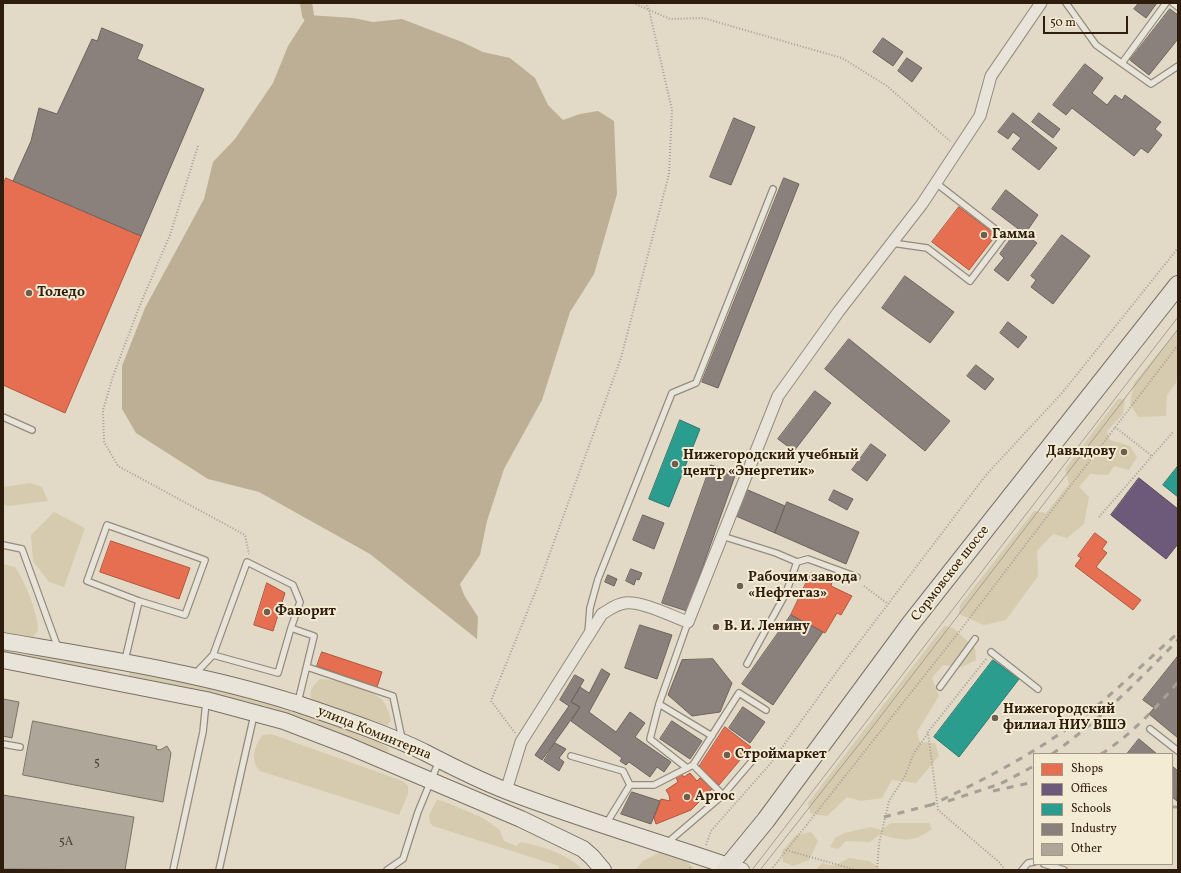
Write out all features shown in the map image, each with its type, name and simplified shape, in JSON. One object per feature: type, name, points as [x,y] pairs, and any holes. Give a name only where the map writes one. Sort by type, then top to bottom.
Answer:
[{"type":"main road","name":"Сормовское шоссе","points":[[732,869],[766,820],[912,622],[1178,285]]},
{"type":"main road","name":"улица Коминтерна","points":[[3,641],[194,675],[232,684],[297,704],[402,743],[506,791],[732,869]]},
{"type":"main road","name":"улица Коминтерна","points":[[3,660],[121,682],[206,700],[254,712],[309,730],[521,819],[583,849],[603,870]]},
{"type":"main road","points":[[121,682],[124,663]]},
{"type":"street","points":[[506,791],[521,742],[602,614],[612,607],[624,603],[635,604],[688,622],[778,396],[839,311],[936,183],[980,116],[992,76],[1041,3]]},
{"type":"lane","points":[[1066,3],[1096,45],[1151,84],[1178,66]]},
{"type":"lane","points":[[1122,63],[1166,3]]},
{"type":"lane","points":[[1173,3],[1178,7]]},
{"type":"lane","points":[[892,243],[927,248],[970,281],[1004,236],[936,183]]},
{"type":"lane","points":[[587,636],[590,608],[598,579],[672,393],[696,383],[773,189]]},
{"type":"lane","points":[[3,417],[32,430]]},
{"type":"lane","points":[[107,525],[205,560],[185,615],[140,601],[87,581],[107,525]]},
{"type":"lane","points":[[721,536],[776,553],[798,562],[808,559],[857,577]]},
{"type":"lane","points":[[3,545],[22,549],[59,651]]},
{"type":"lane","points":[[194,675],[213,655],[248,562],[293,585],[300,602],[278,673],[213,655]]},
{"type":"lane","points":[[747,664],[786,593],[798,562]]},
{"type":"lane","points":[[124,663],[140,601]]},
{"type":"lane","points":[[687,768],[650,739],[659,704],[688,622]]},
{"type":"lane","points":[[292,628],[314,636],[297,704]]},
{"type":"lane","points":[[940,687],[975,639]]},
{"type":"lane","points":[[991,652],[1038,689]]},
{"type":"lane","points":[[307,667],[393,696],[402,743]]},
{"type":"lane","points":[[630,786],[654,785],[693,765],[739,693],[766,710]]},
{"type":"lane","points":[[173,870],[203,732],[206,700]]},
{"type":"lane","points":[[659,704],[712,736]]},
{"type":"lane","points":[[219,870],[254,712]]},
{"type":"lane","points":[[1150,729],[1178,752]]},
{"type":"lane","points":[[3,744],[20,747]]},
{"type":"lane","points":[[666,845],[724,796],[758,754]]},
{"type":"lane","points":[[571,756],[623,771],[630,786]]},
{"type":"lane","points":[[386,870],[403,859],[439,760]]},
{"type":"lane","points":[[693,765],[724,796]]},
{"type":"lane","points":[[605,826],[630,786]]},
{"type":"lane","points":[[1022,870],[1028,863],[1033,862]]},
{"type":"lane","points":[[1047,865],[1064,870]]},
{"type":"path","points":[[632,3],[670,19],[703,18],[842,58],[887,86],[958,148]]},
{"type":"path","points":[[521,742],[491,701],[539,582],[621,358],[668,174],[672,110],[649,10],[646,3]]},
{"type":"path","points":[[198,146],[170,235],[140,305],[113,376],[103,410],[104,442],[118,466],[246,536],[249,553],[248,562]]},
{"type":"path","points":[[705,849],[711,831],[770,764],[838,670],[986,474],[1062,393],[1178,248]]},
{"type":"path","points":[[771,870],[962,628],[1178,345]]},
{"type":"path","points":[[1116,427],[1152,456]]},
{"type":"path","points":[[1099,517],[1173,432]]},
{"type":"path","points":[[864,586],[888,604]]},
{"type":"path","points":[[877,870],[879,844],[889,801],[905,776],[914,753],[928,732],[991,652]]},
{"type":"path","points":[[928,732],[938,810],[1000,863],[1005,870]]},
{"type":"path","points":[[786,850],[856,870]]},
{"type":"shaded area","points":[[308,15],[353,18],[373,22],[402,19],[462,42],[483,52],[510,58],[535,78],[548,105],[563,120],[580,114],[598,111],[614,121],[617,194],[594,274],[570,312],[542,400],[504,469],[487,521],[480,555],[460,584],[464,595],[478,617],[477,639],[370,554],[259,492],[208,479],[136,433],[122,409],[122,366],[145,308],[204,199],[213,162],[235,139],[273,83],[288,46]]},
{"type":"shaded area","points":[[1178,329],[1178,367],[1176,383],[1167,395],[1166,416],[1138,417],[1130,404],[1134,383]]},
{"type":"shaded area","points":[[1118,399],[1125,399],[1123,414],[1107,431],[1110,440],[1130,446],[1137,457],[1129,470],[1114,466],[1108,475],[1090,474],[1079,487],[1089,497],[1084,524],[1067,538],[1053,534],[1037,551],[1038,576],[1006,620],[984,625],[959,614],[960,605],[1034,511],[1046,513],[1069,484],[1065,469]]},
{"type":"shaded area","points":[[30,483],[42,487],[48,501],[8,506],[3,504],[3,487]]},
{"type":"shaded area","points":[[54,512],[85,528],[64,587],[49,582],[33,561],[31,535]]},
{"type":"shaded area","points":[[3,564],[15,567],[27,589],[36,616],[38,631],[33,637],[3,632]]},
{"type":"shaded area","points":[[944,626],[953,628],[975,648],[976,660],[962,667],[943,665],[932,678],[939,696],[917,732],[920,742],[935,743],[939,756],[916,783],[892,780],[882,798],[861,801],[847,797],[827,816],[811,814],[808,803]]},
{"type":"shaded area","points":[[3,648],[107,667],[110,668],[110,671],[105,672],[3,654]]},
{"type":"shaded area","points":[[134,671],[207,686],[279,706],[380,743],[387,747],[389,751],[383,752],[322,728],[229,698],[129,676],[129,672]]},
{"type":"shaded area","points":[[320,679],[326,679],[353,686],[377,696],[384,702],[389,712],[391,720],[388,725],[383,726],[313,702],[311,690]]},
{"type":"shaded area","points":[[271,734],[403,781],[408,786],[408,794],[399,815],[260,771],[255,763],[255,748],[263,735]]},
{"type":"shaded area","points":[[437,800],[443,801],[483,818],[500,830],[504,841],[516,846],[521,842],[538,846],[562,855],[583,870],[559,870],[559,866],[433,826],[430,823],[429,815]]},
{"type":"shaded area","points":[[891,823],[929,823],[932,829],[913,839],[894,838],[880,834],[870,842],[846,841],[838,849],[830,847],[835,838],[844,833],[871,827],[881,830]]},
{"type":"shaded area","points":[[811,832],[818,841],[809,860],[793,866],[783,862],[782,851],[796,835]]},
{"type":"shaded area","points":[[660,852],[684,860],[695,870],[635,870],[643,861]]},
{"type":"shaded area","points":[[849,858],[869,861],[882,870],[816,870],[822,863],[834,866]]},
{"type":"building: Shops","points":[[6,178],[141,236],[65,413],[3,385],[3,185]]},
{"type":"building: Shops","points":[[959,207],[996,235],[969,270],[932,242]]},
{"type":"building: Shops","points":[[1095,533],[1107,542],[1102,549],[1107,553],[1096,567],[1141,600],[1133,610],[1075,566],[1081,558],[1078,556]]},
{"type":"building: Shops","points":[[111,541],[190,568],[179,599],[100,572]]},
{"type":"building: Shops","points":[[811,573],[832,582],[831,586],[852,596],[841,615],[837,613],[825,633],[791,615]]},
{"type":"building: Shops","points":[[267,583],[285,593],[273,631],[254,625]]},
{"type":"building: Shops","points":[[322,652],[382,672],[377,687],[317,666]]},
{"type":"building: Shops","points":[[725,727],[751,747],[719,785],[699,767]]},
{"type":"building: Shops","points":[[681,773],[684,777],[690,773],[697,781],[700,778],[712,789],[691,810],[656,824],[654,818],[661,799],[670,801],[666,790],[678,782],[676,777]]},
{"type":"building: Offices","points":[[1139,478],[1178,509],[1178,544],[1166,559],[1111,515]]},
{"type":"building: Schools","name":"Нижегородский учебный центр «Энергетик»","points":[[680,420],[700,429],[669,507],[649,499]]},
{"type":"building: Schools","points":[[1178,466],[1178,497],[1163,485]]},
{"type":"building: Schools","points":[[993,660],[1019,679],[959,757],[934,737]]},
{"type":"building: Industry","points":[[1139,3],[1157,3],[1146,18],[1134,9]]},
{"type":"building: Industry","points":[[1170,9],[1178,15],[1178,39],[1149,75],[1130,60]]},
{"type":"building: Industry","points":[[102,28],[143,45],[137,59],[204,89],[141,236],[13,181],[31,141],[39,108],[57,114],[92,39],[97,41]]},
{"type":"building: Industry","points":[[883,38],[903,52],[893,66],[873,52]]},
{"type":"building: Industry","points":[[907,58],[922,68],[912,82],[898,71]]},
{"type":"building: Industry","points":[[1085,64],[1103,78],[1092,93],[1107,105],[1115,95],[1122,100],[1125,95],[1161,122],[1155,129],[1162,135],[1148,153],[1141,148],[1134,156],[1072,108],[1066,115],[1053,105]]},
{"type":"building: Industry","points":[[1013,113],[1057,148],[1039,170],[1012,149],[1021,138],[1013,132],[1008,139],[998,132]]},
{"type":"building: Industry","points":[[1039,113],[1060,129],[1053,138],[1032,122]]},
{"type":"building: Industry","points":[[734,118],[755,127],[731,185],[710,177]]},
{"type":"building: Industry","points":[[784,178],[799,184],[718,388],[702,382]]},
{"type":"building: Industry","points":[[1006,190],[1038,215],[1025,234],[992,209]]},
{"type":"building: Industry","points":[[1018,229],[1037,243],[1008,281],[994,270],[1004,258],[1000,254]]},
{"type":"building: Industry","points":[[1062,235],[1090,256],[1053,304],[1031,287],[1036,280],[1031,276]]},
{"type":"building: Industry","points":[[905,276],[954,312],[930,343],[882,308]]},
{"type":"building: Industry","points":[[1008,322],[1027,337],[1018,348],[1000,333]]},
{"type":"building: Industry","points":[[849,339],[950,421],[925,451],[825,369]]},
{"type":"building: Industry","points":[[976,365],[994,379],[985,390],[967,376]]},
{"type":"building: Industry","points":[[815,391],[831,403],[794,451],[778,439]]},
{"type":"building: Industry","points":[[871,444],[886,455],[867,481],[852,470]]},
{"type":"building: Industry","points":[[711,465],[736,473],[687,611],[662,603]]},
{"type":"building: Industry","points":[[748,490],[785,506],[775,533],[736,516]]},
{"type":"building: Industry","points":[[834,490],[853,499],[847,510],[829,500]]},
{"type":"building: Industry","points":[[787,502],[859,532],[846,564],[775,533]]},
{"type":"building: Industry","points":[[643,515],[664,523],[654,549],[633,540]]},
{"type":"building: Industry","points":[[631,569],[642,573],[639,580],[636,579],[634,585],[626,581]]},
{"type":"building: Industry","points":[[608,575],[617,579],[614,586],[605,582]]},
{"type":"building: Industry","points":[[791,615],[823,632],[773,705],[742,684]]},
{"type":"building: Industry","points":[[640,625],[672,635],[657,679],[625,668]]},
{"type":"building: Industry","points":[[1178,656],[1178,738],[1149,714],[1154,708],[1143,700]]},
{"type":"building: Industry","points":[[713,659],[732,683],[720,712],[692,716],[668,695],[682,660]]},
{"type":"building: Industry","points":[[602,669],[610,674],[589,712],[616,732],[630,712],[645,723],[635,737],[671,762],[664,772],[657,767],[650,777],[629,762],[626,765],[620,761],[622,758],[571,721],[580,707],[571,702],[580,687],[589,693]]},
{"type":"building: Industry","points":[[575,675],[584,680],[571,702],[580,707],[542,760],[535,755],[569,706],[560,700]]},
{"type":"building: Industry","points":[[743,707],[765,722],[750,743],[729,728]]},
{"type":"building: Industry","points":[[672,721],[702,741],[690,759],[660,739]]},
{"type":"building: Industry","points":[[1139,739],[1156,753],[1128,753]]},
{"type":"building: Industry","points":[[555,743],[566,749],[559,758],[564,762],[559,771],[544,761]]},
{"type":"building: Industry","points":[[1173,767],[1178,771],[1177,801],[1173,798]]},
{"type":"building: Industry","points":[[632,792],[660,801],[651,824],[621,814]]},
{"type":"building: Other","points":[[3,699],[19,702],[12,738],[3,736]]},
{"type":"building: Other","points":[[33,721],[157,746],[156,749],[160,750],[167,746],[171,753],[163,802],[23,775]]},
{"type":"building: Other","points":[[3,795],[134,817],[125,870],[3,869]]},
{"type":"waterway","points":[[306,3],[308,15]]},
{"type":"tram line","points":[[752,870],[1178,317]]},
{"type":"tram line","points":[[760,870],[864,738],[1178,329]]},
{"type":"railway","points":[[929,806],[1012,764],[1071,726],[1112,693],[1178,633]]},
{"type":"railway","points":[[1053,753],[1102,714],[1178,640]]},
{"type":"railway","points":[[1103,753],[1122,739],[1142,721],[1178,682]]},
{"type":"railway","points":[[948,801],[1000,784],[1033,767]]},
{"type":"railway","points":[[993,791],[1033,782]]},
{"type":"railway","points":[[884,817],[934,804]]},
{"type":"railway","points":[[1173,807],[1178,807]]},
{"type":"place","name":"Гамма","points":[[984,235]]},
{"type":"place","name":"Толедо","points":[[29,293]]},
{"type":"place","name":"Давыдову","points":[[1124,452]]},
{"type":"place","name":"Нижегородский учебный центр «Энергетик»","points":[[675,464]]},
{"type":"place","name":"Рабочим завода «Нефтегаз»","points":[[740,586]]},
{"type":"place","name":"Фаворит","points":[[267,612]]},
{"type":"place","name":"В. И. Ленину","points":[[716,627]]},
{"type":"place","name":"Нижегородский филиал НИУ ВШЭ","points":[[995,718]]},
{"type":"place","name":"Строймаркет","points":[[727,755]]},
{"type":"place","name":"Аргос","points":[[687,797]]}]
